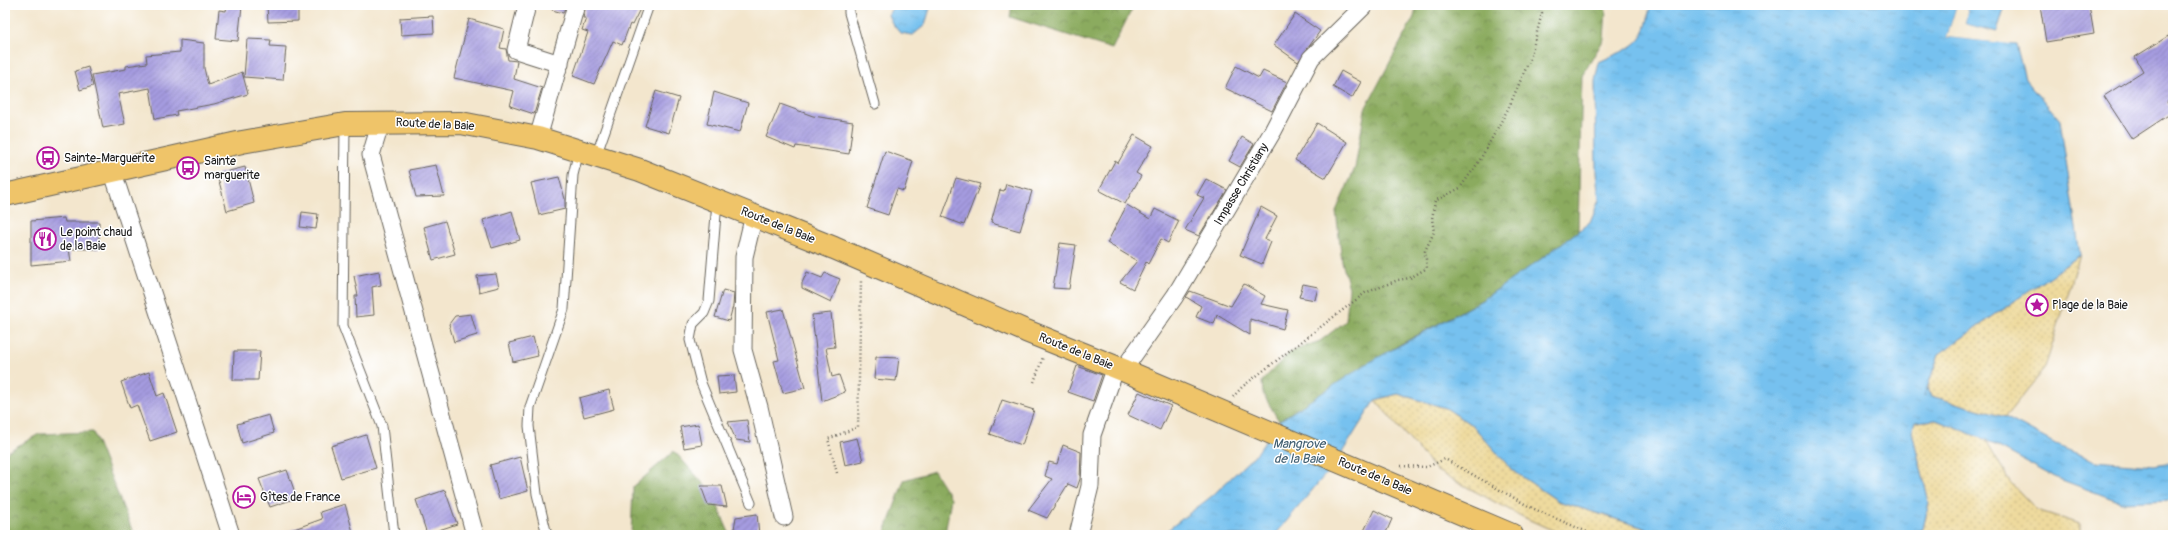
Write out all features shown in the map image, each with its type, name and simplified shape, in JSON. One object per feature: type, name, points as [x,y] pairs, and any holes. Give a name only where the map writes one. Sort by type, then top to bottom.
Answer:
[{"type":"main road","name":"Route de la Baie","points":[[5,195],[242,142],[345,124],[381,122],[460,123],[538,138],[640,170],[718,200],[1269,433],[1350,465],[1512,535]]},
{"type":"street","points":[[528,5],[516,50],[560,64]]},
{"type":"street","points":[[538,138],[576,5]]},
{"type":"street","name":"Impasse Christiany","points":[[1078,535],[1090,486],[1092,435],[1120,369],[1175,296],[1273,131],[1311,58],[1365,5]]},
{"type":"street","points":[[381,122],[371,155],[475,535]]},
{"type":"street","points":[[112,170],[231,535]]},
{"type":"street","points":[[754,215],[744,257],[743,350],[759,407],[784,517]]},
{"type":"lane","points":[[547,535],[537,494],[529,426],[530,407],[564,309],[574,176],[588,153],[649,5]]},
{"type":"lane","points":[[850,5],[849,13],[875,104]]},
{"type":"lane","points":[[345,124],[344,326],[382,426],[394,535]]},
{"type":"lane","points":[[718,200],[709,302],[704,313],[693,324],[690,340],[701,383],[751,503]]},
{"type":"path","points":[[1220,412],[1242,387],[1365,293],[1398,280],[1410,278],[1427,268],[1425,251],[1434,232],[1432,219],[1435,201],[1460,188],[1480,160],[1508,109],[1530,59],[1542,13],[1540,5]]},
{"type":"path","points":[[837,473],[828,439],[858,427],[861,276]]},
{"type":"path","points":[[1034,382],[1044,353]]},
{"type":"path","points":[[1396,466],[1427,467],[1445,459],[1532,508],[1594,535]]},
{"type":"green space","points":[[1012,5],[1134,5],[1112,49],[1010,17]]},
{"type":"green space","points":[[1417,5],[1604,5],[1606,11],[1604,39],[1582,76],[1578,231],[1482,300],[1401,344],[1279,421],[1263,394],[1262,381],[1290,352],[1320,341],[1346,321],[1349,288],[1342,262],[1336,211],[1355,168],[1365,109],[1414,17]]},
{"type":"green space","points":[[93,432],[134,535],[5,535],[5,453],[39,434]]},
{"type":"green space","points":[[674,451],[712,493],[730,535],[631,535],[633,487]]},
{"type":"green space","points":[[934,471],[951,498],[945,535],[884,535],[904,480]]},
{"type":"sand","name":"Plage de la Baie","points":[[2080,255],[2045,368],[2005,417],[1931,396],[1928,386],[1939,354]]},
{"type":"sand","points":[[1398,394],[1446,408],[1473,426],[1512,470],[1558,501],[1657,532],[1673,535],[1563,535],[1521,516],[1437,471],[1375,400]]},
{"type":"sand","points":[[1936,420],[1986,440],[2010,482],[2037,510],[2080,524],[2080,535],[1912,535],[1923,529],[1929,502],[1912,432],[1915,422]]},
{"type":"water","points":[[894,5],[931,5],[925,25],[913,35],[900,33],[892,23],[888,15]]},
{"type":"water","name":"Mangrove de la Baie","points":[[1650,5],[1957,5],[1947,37],[2016,44],[2025,79],[2060,120],[2080,255],[1939,354],[1924,396],[1928,388],[1931,396],[2005,417],[2063,448],[2096,461],[2154,466],[2173,463],[2173,500],[2121,502],[2054,477],[1986,440],[1936,420],[1915,422],[1912,432],[1929,502],[1923,529],[1912,535],[1673,535],[1657,532],[1558,501],[1512,470],[1473,426],[1446,408],[1398,394],[1375,400],[1338,459],[1275,535],[1161,535],[1212,496],[1258,452],[1279,421],[1368,363],[1482,300],[1541,259],[1590,222],[1599,200],[1596,172],[1595,81],[1599,62],[1630,48],[1636,43],[1645,29]]},
{"type":"water","points":[[1968,5],[2005,5],[1997,32],[1965,24]]},
{"type":"pier","points":[[1957,5],[1959,5],[1949,36],[2011,42],[2010,44],[1947,37]]},
{"type":"pier","points":[[1966,5],[1968,5],[1965,24],[1999,33],[1964,25]]},
{"type":"building","points":[[227,5],[242,6],[238,41],[216,39],[219,10],[226,11]]},
{"type":"building","points":[[267,5],[298,5],[298,21],[268,22]]},
{"type":"building","points":[[553,5],[566,5],[563,13],[552,10]]},
{"type":"building","points":[[586,5],[642,5],[632,25],[630,24],[622,45],[613,41],[594,84],[573,76],[588,32],[582,30],[586,18],[583,18]]},
{"type":"building","points":[[2040,5],[2089,5],[2094,34],[2046,42]]},
{"type":"building","points":[[1295,14],[1320,31],[1298,62],[1274,45]]},
{"type":"building","points":[[433,16],[434,33],[401,35],[400,18]]},
{"type":"building","points":[[469,19],[504,29],[500,48],[506,49],[508,60],[517,61],[514,79],[542,88],[534,114],[510,106],[514,91],[454,78]]},
{"type":"building","points":[[2173,33],[2173,98],[2167,102],[2173,112],[2132,139],[2104,96],[2143,71],[2135,57]]},
{"type":"building","points":[[247,39],[271,40],[270,46],[286,47],[283,80],[244,77]]},
{"type":"building","points":[[180,40],[204,43],[204,68],[208,85],[242,72],[248,94],[214,104],[176,111],[177,115],[155,119],[150,88],[118,94],[125,124],[103,128],[92,75],[126,69],[126,66],[147,63],[146,55],[180,52]]},
{"type":"building","points":[[1236,66],[1259,78],[1263,71],[1287,82],[1272,111],[1225,88]]},
{"type":"building","points":[[88,67],[93,86],[80,90],[75,71]]},
{"type":"building","points":[[1341,71],[1361,82],[1352,98],[1333,87]]},
{"type":"building","points":[[656,91],[679,98],[669,133],[645,126]]},
{"type":"building","points":[[714,92],[748,103],[740,132],[707,124]]},
{"type":"building","points":[[780,104],[813,116],[853,122],[849,154],[796,146],[795,149],[766,137]]},
{"type":"building","points":[[1317,123],[1347,142],[1326,178],[1295,160]]},
{"type":"building","points":[[1134,135],[1153,146],[1136,173],[1141,176],[1125,204],[1099,190],[1115,161],[1118,163]]},
{"type":"building","points":[[1242,137],[1254,144],[1240,167],[1229,161]]},
{"type":"building","points":[[885,151],[913,161],[904,191],[897,189],[888,215],[867,208]]},
{"type":"building","points":[[436,165],[444,196],[416,197],[409,170]]},
{"type":"building","points":[[245,167],[254,203],[227,211],[217,174]]},
{"type":"building","points":[[559,177],[565,199],[565,209],[539,215],[531,183]]},
{"type":"building","points":[[956,178],[980,184],[964,225],[942,217]]},
{"type":"building","points":[[1206,179],[1227,190],[1199,236],[1185,230],[1204,198],[1197,195]]},
{"type":"building","points":[[1006,184],[1032,191],[1020,231],[991,223],[1000,190],[1004,191]]},
{"type":"building","points":[[1127,205],[1150,219],[1155,209],[1179,221],[1168,243],[1161,239],[1148,264],[1146,262],[1133,289],[1120,282],[1137,261],[1107,243]]},
{"type":"building","points":[[1261,207],[1277,216],[1265,239],[1271,242],[1262,264],[1240,255]]},
{"type":"building","points":[[512,211],[520,240],[492,248],[483,220]]},
{"type":"building","points":[[302,212],[318,214],[316,229],[300,227]]},
{"type":"building","points":[[64,218],[65,222],[99,222],[99,249],[69,249],[71,261],[31,265],[31,221]]},
{"type":"building","points":[[445,221],[455,254],[433,260],[424,227]]},
{"type":"building","points":[[1060,243],[1076,245],[1069,289],[1053,288]]},
{"type":"building","points":[[379,271],[381,285],[372,287],[374,315],[356,317],[355,296],[358,296],[354,276]]},
{"type":"building","points":[[807,272],[822,278],[825,273],[840,279],[831,302],[802,288],[802,283]]},
{"type":"building","points":[[496,274],[499,287],[479,292],[477,276]]},
{"type":"building","points":[[1244,284],[1265,296],[1261,304],[1288,310],[1283,329],[1250,319],[1250,335],[1217,315],[1214,324],[1196,317],[1201,306],[1186,297],[1190,291],[1231,306]]},
{"type":"building","points":[[1303,284],[1318,287],[1315,300],[1299,297]]},
{"type":"building","points":[[723,290],[734,293],[733,306],[729,321],[715,317]]},
{"type":"building","points":[[783,309],[805,388],[783,393],[774,361],[779,360],[767,312]]},
{"type":"building","points":[[831,313],[835,347],[826,348],[832,377],[839,375],[845,392],[822,401],[812,315]]},
{"type":"building","points":[[471,314],[477,335],[454,342],[449,324],[455,316]]},
{"type":"building","points":[[533,337],[538,356],[513,362],[509,343]]},
{"type":"building","points":[[234,351],[260,351],[258,380],[233,380]]},
{"type":"building","points":[[876,357],[899,358],[896,381],[874,379]]},
{"type":"building","points":[[1077,366],[1102,375],[1093,401],[1068,392]]},
{"type":"building","points":[[149,372],[157,396],[164,393],[177,432],[150,441],[137,405],[130,408],[121,382]]},
{"type":"building","points":[[734,375],[736,392],[719,394],[717,376]]},
{"type":"building","points":[[609,390],[614,409],[584,417],[579,398]]},
{"type":"building","points":[[1139,392],[1171,406],[1160,430],[1128,415]]},
{"type":"building","points":[[1002,400],[1034,410],[1022,445],[990,434]]},
{"type":"building","points":[[269,415],[274,433],[242,443],[237,424]]},
{"type":"building","points":[[747,420],[750,442],[736,440],[728,422]]},
{"type":"building","points":[[698,424],[702,445],[684,448],[680,427]]},
{"type":"building","points":[[366,435],[376,468],[341,478],[331,446]]},
{"type":"building","points":[[857,438],[863,461],[845,465],[840,442]]},
{"type":"building","points":[[1063,445],[1081,452],[1080,479],[1077,488],[1068,484],[1047,518],[1028,510],[1052,479],[1045,476],[1049,462],[1057,464]]},
{"type":"building","points":[[520,457],[528,491],[499,499],[490,465]]},
{"type":"building","points":[[287,470],[297,498],[270,507],[259,479]]},
{"type":"building","points":[[701,486],[722,486],[727,507],[708,505]]},
{"type":"building","points":[[445,490],[457,524],[427,534],[416,500]]},
{"type":"building","points":[[345,504],[353,532],[343,535],[283,535],[283,533],[322,519],[320,512]]},
{"type":"building","points":[[1374,510],[1392,519],[1385,535],[1362,535]]},
{"type":"building","points":[[757,514],[759,535],[733,535],[736,517]]},
{"type":"place","name":"Sainte-Marguerite","points":[[48,158]]},
{"type":"place","name":"Sainte marguerite","points":[[188,168]]},
{"type":"place","name":"Le point chaud de la Baie","points":[[45,239]]},
{"type":"place","name":"Plage de la Baie","points":[[2037,305]]},
{"type":"place","name":"Gîtes de France","points":[[244,497]]}]
